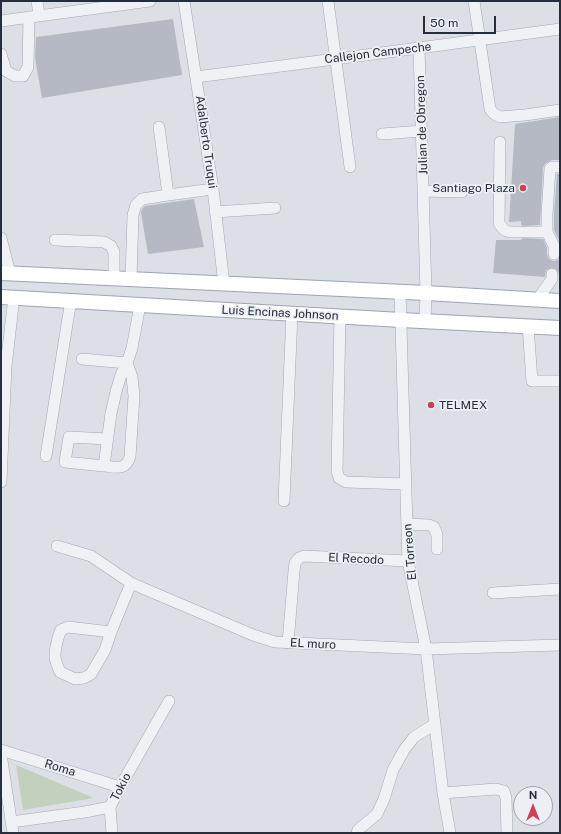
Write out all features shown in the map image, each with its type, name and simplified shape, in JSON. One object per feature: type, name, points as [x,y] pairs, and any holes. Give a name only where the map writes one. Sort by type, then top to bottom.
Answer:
[{"type":"main road","points":[[5,273],[426,293],[560,301]]},
{"type":"main road","name":"Luis Encinas Johnson","points":[[8,297],[560,328]]},
{"type":"street","points":[[1,54],[6,71],[15,76],[23,76],[28,67],[37,1]]},
{"type":"street","points":[[1,21],[150,1]]},
{"type":"street","name":"Adalberto Truqui","points":[[184,1],[213,189],[224,284]]},
{"type":"street","points":[[328,1],[350,167]]},
{"type":"street","points":[[474,1],[490,109],[494,114],[500,117],[560,110]]},
{"type":"street","name":"Callejon Campeche","points":[[196,77],[560,29]]},
{"type":"street","name":"Julian de Obregon","points":[[419,48],[424,191],[426,293],[425,321]]},
{"type":"street","points":[[159,127],[168,194]]},
{"type":"street","points":[[382,134],[422,131]]},
{"type":"street","points":[[500,142],[499,223],[502,229],[508,232],[547,232]]},
{"type":"street","points":[[556,249],[547,232],[547,214],[550,170],[552,167],[560,167]]},
{"type":"street","points":[[131,279],[133,215],[136,205],[142,199],[168,194],[213,189]]},
{"type":"street","points":[[424,191],[462,192]]},
{"type":"street","points":[[216,212],[275,208]]},
{"type":"street","points":[[1,238],[5,273]]},
{"type":"street","points":[[55,240],[104,242],[111,246],[114,252],[114,278]]},
{"type":"street","points":[[537,300],[552,278],[552,274]]},
{"type":"street","name":"El Torreon","points":[[400,292],[408,561],[426,649],[443,793],[450,833]]},
{"type":"street","points":[[1,482],[8,297]]},
{"type":"street","points":[[46,456],[72,301]]},
{"type":"street","points":[[104,466],[117,388],[120,375],[132,348],[140,305]]},
{"type":"street","points":[[284,501],[292,314]]},
{"type":"street","points":[[340,316],[337,471],[340,478],[346,482],[406,484]]},
{"type":"street","points":[[528,326],[532,381],[560,381]]},
{"type":"street","points":[[82,359],[127,362]]},
{"type":"street","points":[[108,439],[69,437],[66,462],[120,467],[128,463],[130,457],[134,396],[132,377],[127,362]]},
{"type":"street","points":[[407,524],[434,526],[437,535],[436,549]]},
{"type":"street","name":"EL muro","points":[[57,546],[91,556],[131,583],[253,635],[275,642],[426,649],[560,645]]},
{"type":"street","name":"El Recodo","points":[[288,643],[295,563],[299,558],[304,556],[408,561]]},
{"type":"street","points":[[111,632],[68,627],[61,630],[55,656],[60,672],[75,678],[84,678],[91,674],[105,650],[131,583]]},
{"type":"street","points":[[493,593],[560,589]]},
{"type":"street","name":"Tokio","points":[[11,822],[110,807],[169,701]]},
{"type":"street","points":[[357,833],[358,830],[377,814],[384,799],[393,770],[404,750],[414,737],[435,724]]},
{"type":"street","name":"Roma","points":[[1,750],[120,787]]},
{"type":"street","points":[[1,754],[14,833]]},
{"type":"street","points":[[443,793],[496,789],[504,791],[506,798],[507,833]]},
{"type":"street","points":[[110,807],[112,833]]},
{"type":"green space","points":[[16,765],[94,798],[23,810]]},
{"type":"building","points":[[173,19],[182,75],[42,98],[35,58],[36,37]]},
{"type":"building","name":"Santiago Plaza","points":[[560,117],[560,160],[552,160],[545,164],[543,168],[540,225],[524,226],[521,225],[521,221],[509,222],[515,124]]},
{"type":"building","points":[[557,174],[560,174],[560,242],[554,230]]},
{"type":"building","points":[[194,199],[204,247],[148,254],[141,213],[142,209],[145,206]]},
{"type":"building","points":[[524,238],[543,239],[547,248],[548,258],[554,261],[560,258],[560,275],[558,270],[552,267],[546,270],[545,277],[493,273],[496,240],[521,240]]},
{"type":"tunnel","points":[[552,274],[554,254]]},
{"type":"place","name":"Santiago Plaza","points":[[523,188]]},
{"type":"place","name":"TELMEX","points":[[431,405]]}]
